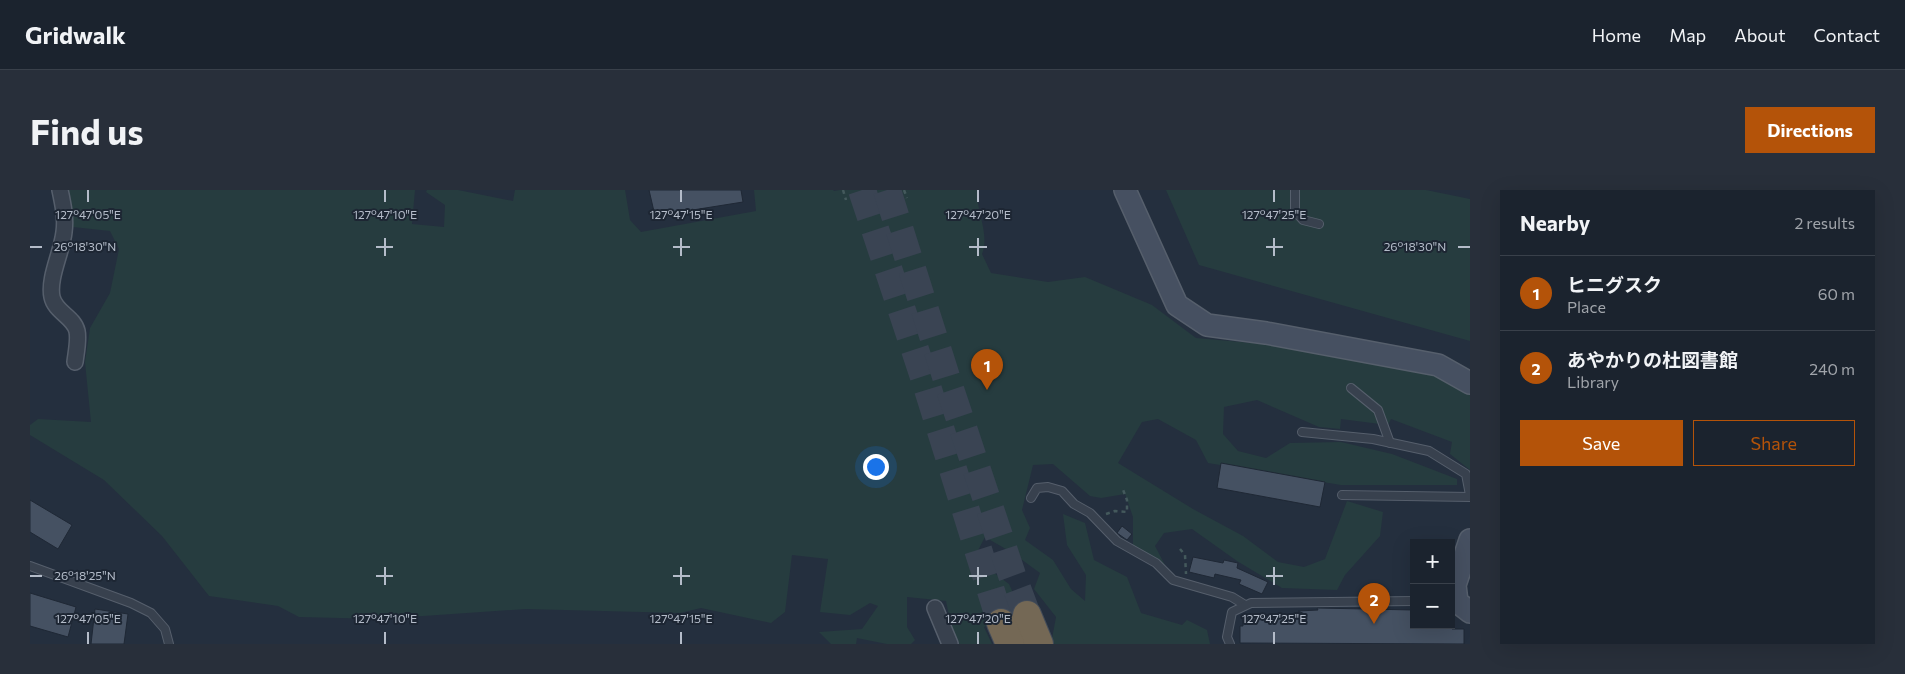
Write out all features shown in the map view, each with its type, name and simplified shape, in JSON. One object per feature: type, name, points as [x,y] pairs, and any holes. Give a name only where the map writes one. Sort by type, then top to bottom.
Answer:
[{"type":"highway","points":[[1027,615],[1039,644]]},
{"type":"street","points":[[60,190],[65,217],[64,234],[52,285],[52,299],[58,309],[71,320],[77,331],[75,362]]},
{"type":"street","points":[[1125,190],[1178,304],[1207,325],[1266,333],[1438,365],[1470,383]]},
{"type":"street","points":[[1470,540],[1455,585],[1459,605],[1470,619]]},
{"type":"street","points":[[934,608],[950,644]]},
{"type":"lane","points":[[1296,190],[1295,211],[1304,220],[1319,224]]},
{"type":"lane","points":[[1351,388],[1378,410],[1390,443]]},
{"type":"lane","points":[[1302,432],[1373,439],[1429,451],[1466,474],[1470,496],[1342,496]]},
{"type":"lane","points":[[1032,498],[1037,488],[1048,487],[1062,492],[1074,504],[1090,512],[1117,541],[1156,564],[1173,580],[1232,597],[1245,605]]},
{"type":"lane","points":[[30,566],[131,602],[151,613],[164,629],[169,644]]},
{"type":"lane","points":[[1230,644],[1227,637],[1232,612],[1251,602],[1410,601]]},
{"type":"path","points":[[843,190],[846,200]]},
{"type":"path","points":[[904,190],[907,198]]},
{"type":"path","points":[[1098,521],[1104,515],[1114,511],[1127,512],[1127,500],[1122,487]]},
{"type":"path","points":[[1180,549],[1185,555],[1186,583]]},
{"type":"green space","points":[[68,190],[415,190],[412,224],[444,227],[445,205],[426,192],[427,190],[458,190],[513,201],[515,190],[625,190],[630,220],[641,232],[756,211],[754,190],[977,190],[978,206],[984,230],[982,254],[991,273],[1048,282],[1085,277],[1152,305],[1196,338],[1299,347],[1444,375],[1470,392],[1470,470],[1450,454],[1452,442],[1391,419],[1388,425],[1341,419],[1340,429],[1319,427],[1257,400],[1224,407],[1223,434],[1238,451],[1266,458],[1290,443],[1341,442],[1392,454],[1457,479],[1457,485],[1341,485],[1208,463],[1196,440],[1158,419],[1142,422],[1118,463],[1193,509],[1243,536],[1278,562],[1304,567],[1325,559],[1347,501],[1383,512],[1380,536],[1345,575],[1337,590],[1282,588],[1237,561],[1192,529],[1164,533],[1155,546],[1165,565],[1133,546],[1133,517],[1125,494],[1101,498],[1090,496],[1053,464],[1033,465],[1022,510],[1030,528],[1025,540],[1053,560],[1071,589],[1085,601],[1086,575],[1067,545],[1063,514],[1085,523],[1094,560],[1127,577],[1141,613],[1182,625],[1187,620],[1207,630],[1210,644],[1051,644],[1056,617],[1034,589],[1040,573],[1011,552],[985,537],[974,558],[1009,584],[1021,610],[984,627],[992,644],[957,644],[946,601],[907,597],[907,627],[915,640],[911,644],[887,644],[857,638],[856,644],[831,644],[819,632],[862,629],[878,606],[870,603],[850,615],[820,612],[828,559],[792,555],[785,612],[771,623],[701,608],[680,613],[526,609],[380,619],[299,617],[278,606],[209,596],[162,536],[104,480],[30,435],[30,425],[38,419],[91,422],[85,362],[90,328],[110,293],[119,249],[110,231],[73,227]]},
{"type":"green space","points":[[1166,190],[1426,190],[1470,199],[1470,341],[1199,265]]},
{"type":"building","points":[[649,190],[741,190],[743,202],[655,216]]},
{"type":"building","points":[[1221,463],[1325,482],[1320,507],[1217,488]]},
{"type":"building","points":[[30,500],[72,525],[58,549],[30,532]]},
{"type":"building","points":[[1122,526],[1132,534],[1127,540],[1117,533]]},
{"type":"building","points":[[1193,557],[1223,563],[1224,560],[1238,563],[1237,568],[1268,582],[1262,594],[1239,584],[1241,580],[1215,574],[1214,578],[1189,572]]},
{"type":"building","points":[[30,593],[76,607],[68,637],[30,626]]},
{"type":"building","points":[[1317,608],[1410,610],[1410,629],[1464,629],[1464,644],[1240,643],[1240,626],[1243,626],[1243,618],[1251,618],[1252,615],[1307,615],[1298,611],[1318,610]]},
{"type":"building","points":[[95,609],[128,614],[124,644],[91,644]]},
{"type":"tunnel","points":[[862,190],[926,383],[1001,623]]},
{"type":"tunnel","points":[[887,190],[949,386],[1027,615]]},
{"type":"place","name":"ヒニグスク","points":[[987,390]]},
{"type":"place","name":"あやかりの杜図書館","points":[[1374,624]]}]
